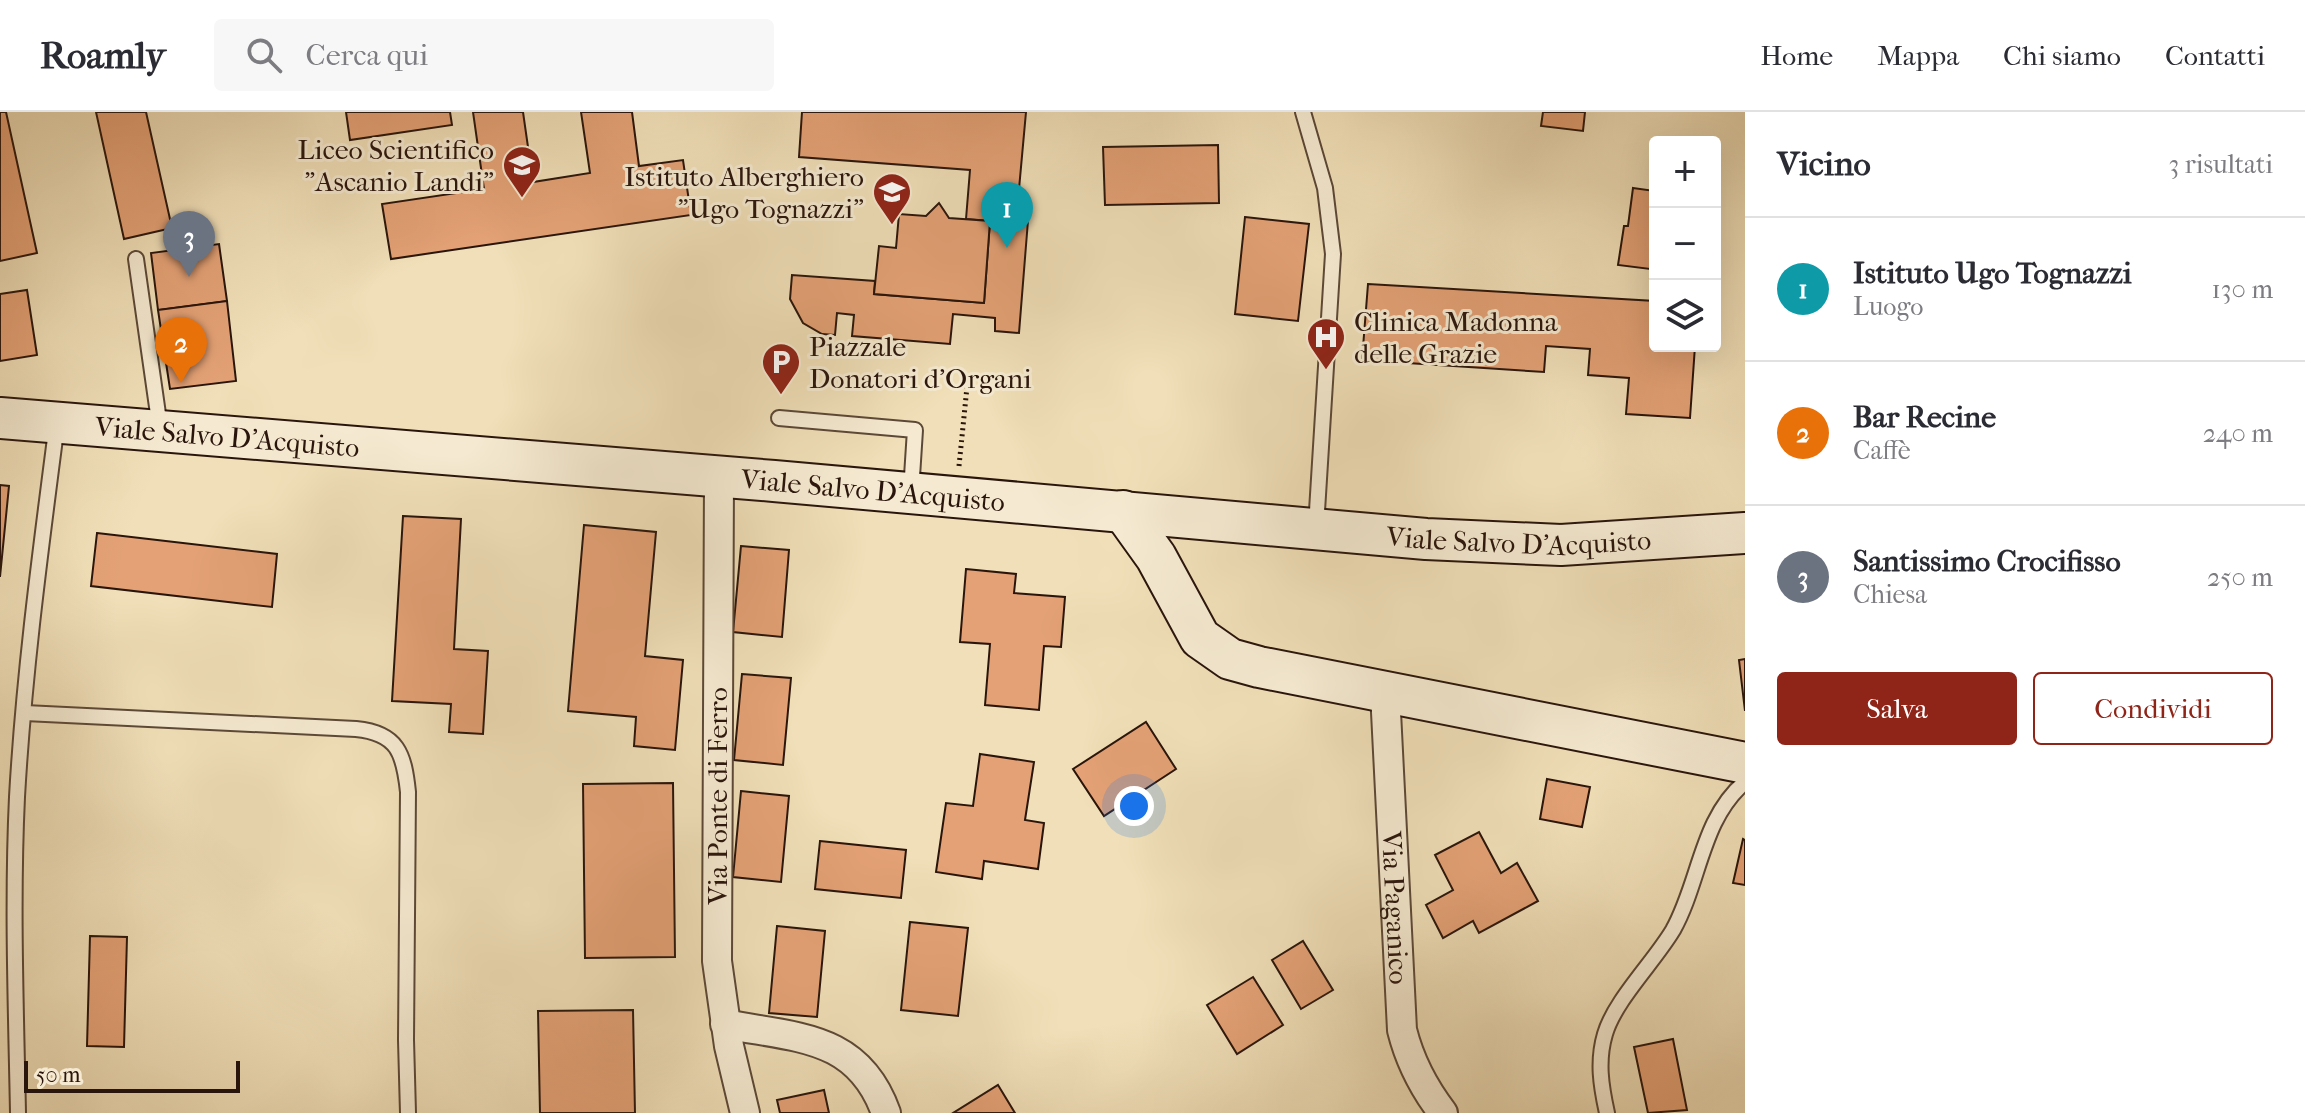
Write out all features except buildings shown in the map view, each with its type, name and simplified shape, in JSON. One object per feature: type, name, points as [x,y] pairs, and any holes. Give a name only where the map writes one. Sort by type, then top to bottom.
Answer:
[{"type":"main road","name":"Viale Salvo D'Acquisto","points":[[0,418],[1525,545],[1745,533]]},
{"type":"main road","points":[[1123,511],[1156,557],[1194,630],[1214,650],[1249,665],[1745,763]]},
{"type":"street","name":"Via Ponte di Ferro","points":[[719,476],[718,982],[733,1069],[745,1113]]},
{"type":"street","name":"Via Paganico","points":[[1385,692],[1401,1022],[1413,1067],[1443,1113]]},
{"type":"street","points":[[725,1024],[816,1042],[840,1052],[855,1062],[868,1077],[886,1113]]},
{"type":"lane","points":[[1303,112],[1325,188],[1333,254],[1316,530]]},
{"type":"lane","points":[[136,259],[160,432]]},
{"type":"lane","points":[[779,418],[915,430],[911,493]]},
{"type":"lane","points":[[18,1113],[14,881],[17,794],[57,423]]},
{"type":"lane","points":[[25,713],[356,729],[378,732],[388,737],[401,754],[408,792],[408,1113]]},
{"type":"lane","points":[[1607,1113],[1600,1075],[1606,1030],[1672,931],[1693,887],[1715,818],[1745,782]]},
{"type":"path","points":[[961,440],[967,387]]},
{"type":"place","name":"Liceo Scientifico \"Ascanio Landi\"","points":[[522,199]]},
{"type":"place","name":"Istituto Alberghiero \"Ugo Tognazzi\"","points":[[892,226]]},
{"type":"place","name":"Istituto Ugo Tognazzi","points":[[1007,248]]},
{"type":"place","name":"Santissimo Crocifisso","points":[[189,277]]},
{"type":"place","name":"Clinica Madonna delle Grazie","points":[[1326,371]]},
{"type":"place","name":"Bar Recine","points":[[181,383]]},
{"type":"place","name":"Piazzale Donatori d'Organi","points":[[781,396]]}]
